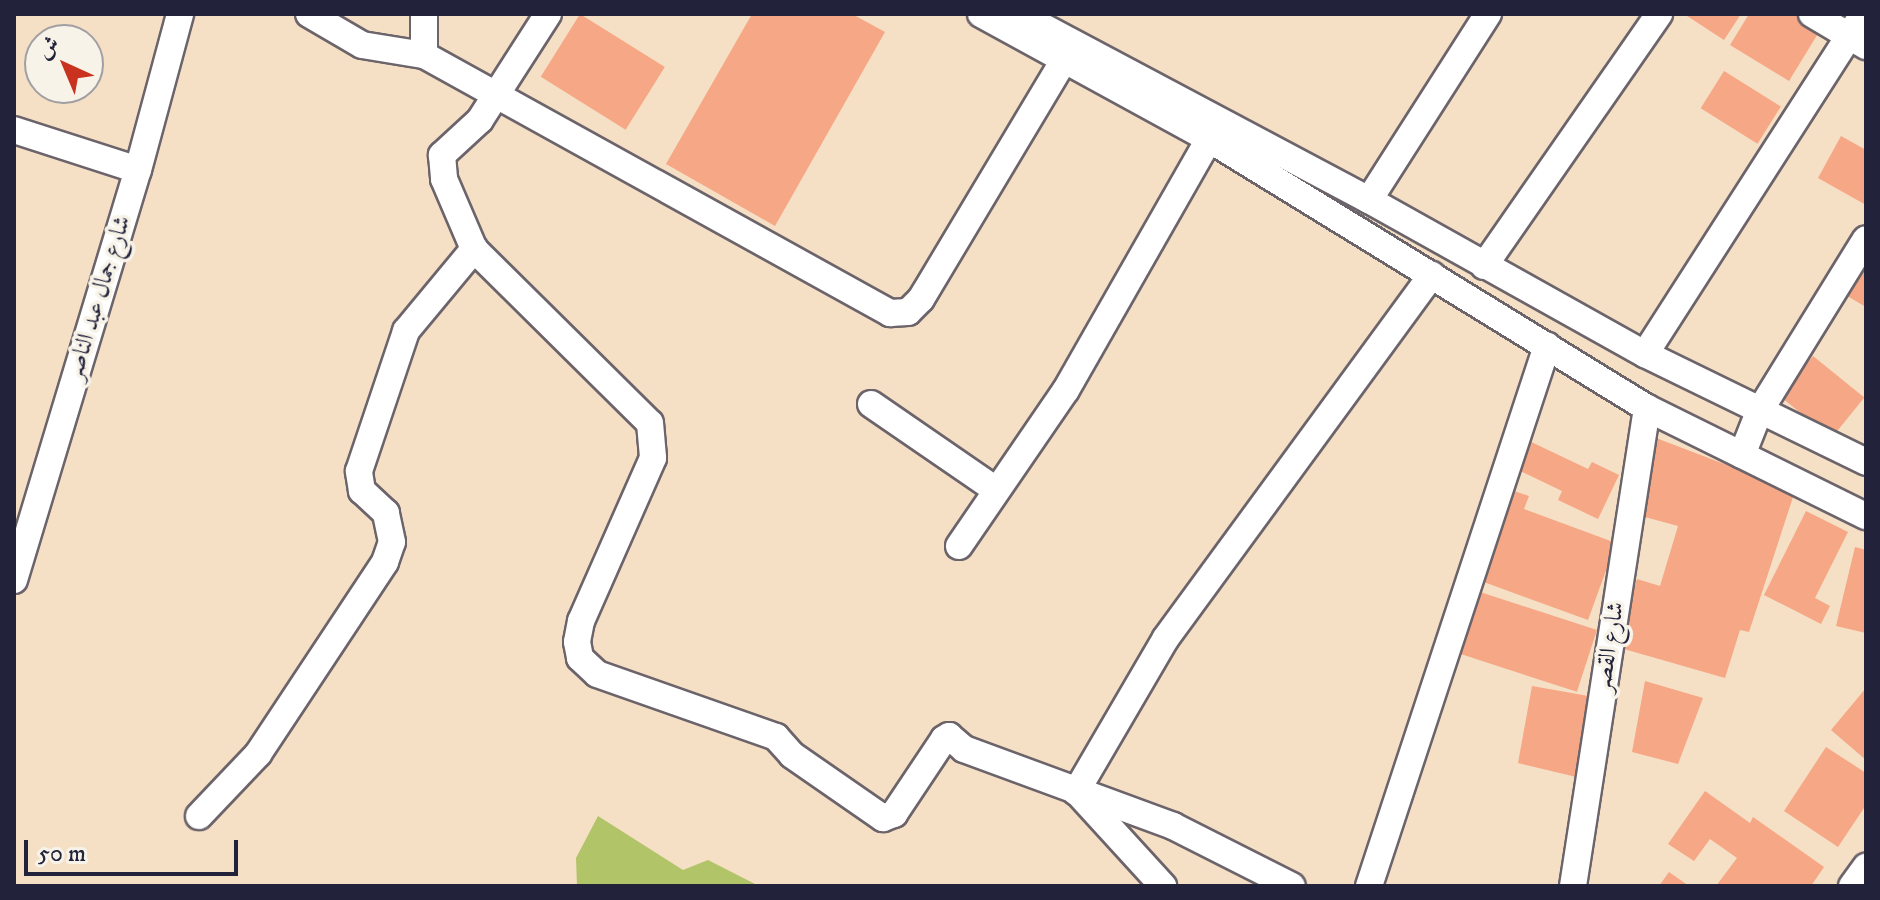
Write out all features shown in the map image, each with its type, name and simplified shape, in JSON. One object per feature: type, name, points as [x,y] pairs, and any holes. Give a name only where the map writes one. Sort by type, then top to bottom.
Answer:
[{"type":"street","name":"شارع جمال عبد الناصر","points":[[14,580],[138,170],[180,14]]},
{"type":"street","points":[[309,14],[362,45],[424,55],[890,313],[908,312],[921,299],[1063,62]]},
{"type":"street","points":[[424,14],[424,55]]},
{"type":"street","points":[[548,14],[480,120],[442,155],[444,179],[474,249],[650,423],[653,458],[581,621],[577,642],[580,658],[597,674],[776,737],[792,755],[883,818],[894,814],[949,736],[964,749],[1173,826],[1292,886]]},
{"type":"street","points":[[981,14],[1063,62],[1209,139],[1647,408],[1866,516]]},
{"type":"street","points":[[1019,14],[1369,200],[1645,354],[1866,462]]},
{"type":"street","points":[[1369,200],[1488,14]]},
{"type":"street","points":[[1484,266],[1659,14]]},
{"type":"street","points":[[1645,354],[1859,32],[1812,14]]},
{"type":"street","points":[[14,130],[138,170]]},
{"type":"street","points":[[959,546],[1066,390],[1209,139]]},
{"type":"street","points":[[1742,455],[1759,412],[1866,239]]},
{"type":"street","points":[[199,816],[258,754],[385,562],[392,542],[386,513],[362,491],[359,471],[406,331],[474,249]]},
{"type":"street","points":[[1076,792],[1166,638],[1432,275]]},
{"type":"street","points":[[1369,886],[1547,346]]},
{"type":"street","points":[[871,404],[996,490]]},
{"type":"street","name":"شارع القصر","points":[[1573,886],[1647,408]]},
{"type":"street","points":[[1076,792],[1163,886]]},
{"type":"street","points":[[1852,886],[1866,867]]},
{"type":"green space","points":[[598,816],[683,870],[708,860],[759,886],[577,886],[576,858]]},
{"type":"building","points":[[580,14],[665,67],[626,130],[541,77]]},
{"type":"building","points":[[752,14],[852,14],[885,32],[775,226],[666,164]]},
{"type":"building","points":[[1684,14],[1741,14],[1724,40]]},
{"type":"building","points":[[1749,14],[1801,14],[1822,27],[1789,81],[1730,45]]},
{"type":"building","points":[[1724,71],[1781,107],[1758,144],[1701,108]]},
{"type":"building","points":[[1841,136],[1866,150],[1866,205],[1818,178]]},
{"type":"building","points":[[1866,261],[1866,307],[1842,293]]},
{"type":"building","points":[[1813,356],[1864,398],[1832,438],[1780,396]]},
{"type":"building","points":[[1656,438],[1795,491],[1749,632],[1740,630],[1725,678],[1617,647],[1637,579],[1660,586],[1678,526],[1634,514]]},
{"type":"building","points":[[1525,439],[1588,469],[1592,462],[1619,475],[1598,519],[1558,500],[1562,491],[1512,467]]},
{"type":"building","points":[[1514,491],[1529,496],[1524,509],[1616,543],[1588,620],[1481,581]]},
{"type":"building","points":[[1806,511],[1848,532],[1815,598],[1830,606],[1821,624],[1764,595]]},
{"type":"building","points":[[1855,547],[1866,550],[1866,633],[1836,626]]},
{"type":"building","points":[[1480,592],[1597,630],[1577,692],[1460,654]]},
{"type":"building","points":[[1645,681],[1703,698],[1678,764],[1632,752]]},
{"type":"building","points":[[1532,686],[1594,697],[1589,780],[1518,763]]},
{"type":"building","points":[[1866,688],[1866,760],[1831,730]]},
{"type":"building","points":[[1826,747],[1866,773],[1866,805],[1838,847],[1784,811]]},
{"type":"building","points":[[1705,791],[1750,823],[1753,817],[1824,867],[1811,886],[1716,886],[1737,858],[1710,839],[1694,861],[1668,844]]},
{"type":"building","points":[[1669,872],[1689,886],[1659,886]]}]
